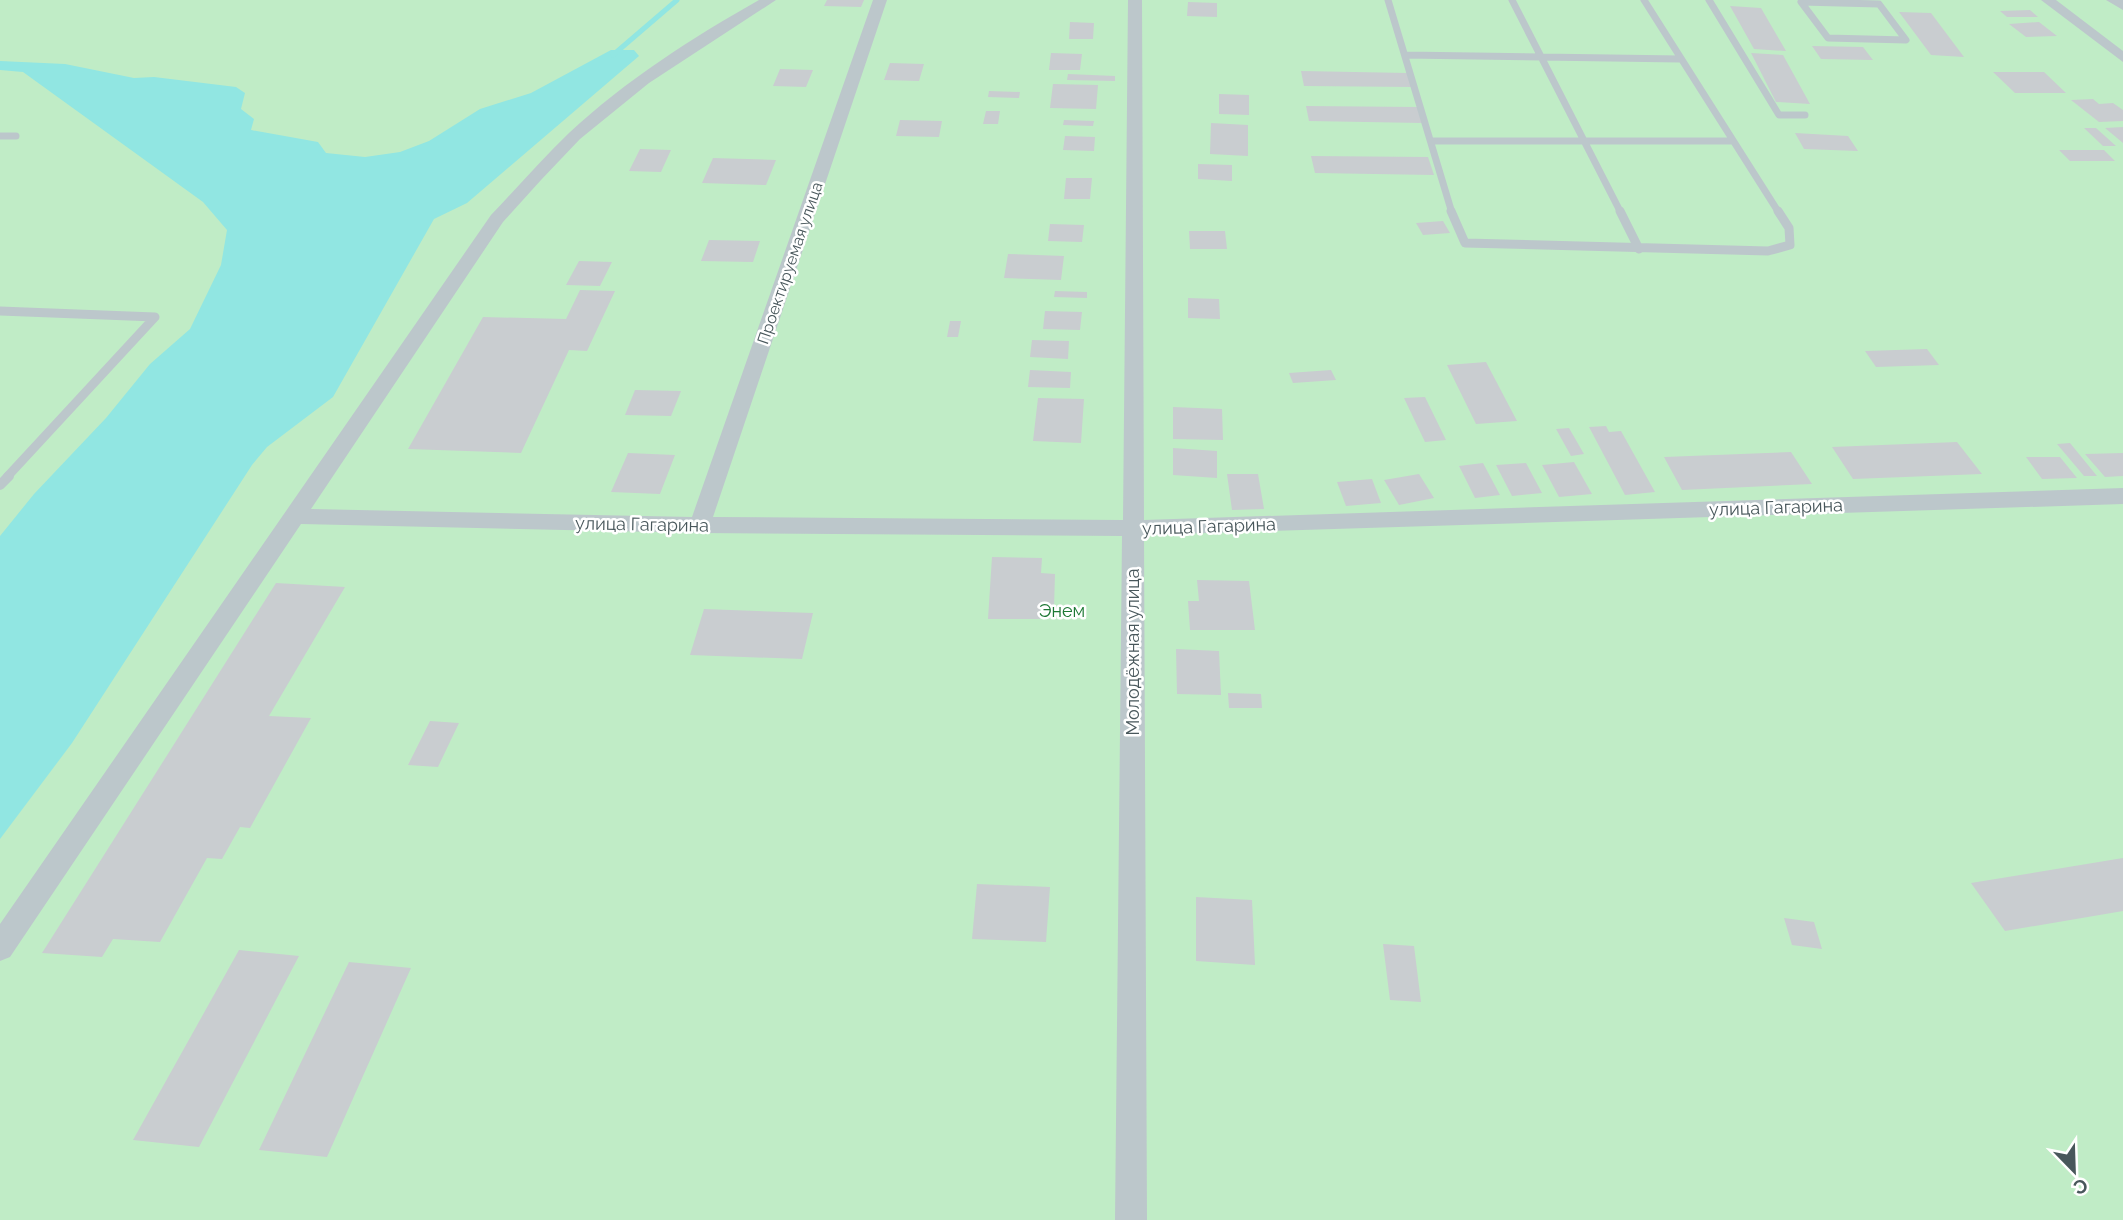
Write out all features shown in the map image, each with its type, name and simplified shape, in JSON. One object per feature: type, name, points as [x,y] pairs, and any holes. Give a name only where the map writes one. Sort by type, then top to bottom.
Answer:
[{"type":"street","points":[[0,948],[497,219],[586,128],[662,66],[724,25],[769,0]]},
{"type":"street","name":"Проектируемая улица","points":[[700,526],[880,0]]},
{"type":"street","name":"Молодёжная улица","points":[[1130,1220],[1135,0]]},
{"type":"street","points":[[2048,0],[2123,58]]},
{"type":"street","points":[[2113,0],[2123,6]]},
{"type":"street","name":"улица Гагарина","points":[[295,516],[700,526],[1132,528],[2123,496]]},
{"type":"lane","points":[[1388,0],[1432,141],[1448,204],[1465,243],[1768,251],[1790,245],[1790,228],[1732,142],[1644,0]]},
{"type":"lane","points":[[1512,0],[1639,249]]},
{"type":"lane","points":[[1709,0],[1779,115],[1805,115]]},
{"type":"lane","points":[[1789,0],[1879,4],[1891,1]]},
{"type":"lane","points":[[1801,2],[1828,38],[1906,40],[1879,4]]},
{"type":"lane","points":[[1405,55],[1680,59]]},
{"type":"lane","points":[[0,136],[16,136]]},
{"type":"lane","points":[[1432,141],[1732,142]]},
{"type":"lane","points":[[0,311],[155,317],[0,485]]},
{"type":"green space","name":"Энем","points":[[0,0],[2123,0],[2123,1220],[0,1220]]},
{"type":"water","points":[[611,50],[634,50],[639,56],[467,203],[434,219],[333,397],[267,447],[252,465],[72,743],[0,839],[0,536],[34,494],[106,418],[150,364],[190,329],[221,265],[227,230],[203,202],[23,72],[0,70],[0,61],[65,64],[134,78],[154,77],[236,87],[245,93],[241,109],[254,119],[251,130],[318,142],[326,153],[365,157],[400,152],[429,141],[480,109],[531,93]]},
{"type":"building","points":[[827,0],[864,0],[861,7],[824,6]]},
{"type":"building","points":[[1188,2],[1217,3],[1217,17],[1187,16]]},
{"type":"building","points":[[1730,6],[1761,8],[1786,51],[1754,49]]},
{"type":"building","points":[[2030,10],[2038,17],[2007,17],[2000,11]]},
{"type":"building","points":[[1899,12],[1931,13],[1964,57],[1931,55]]},
{"type":"building","points":[[1070,22],[1094,23],[1093,39],[1069,39]]},
{"type":"building","points":[[2039,22],[2057,36],[2026,37],[2009,24]]},
{"type":"building","points":[[1812,46],[1863,47],[1873,60],[1821,59]]},
{"type":"building","points":[[1051,53],[1082,54],[1080,70],[1049,70]]},
{"type":"building","points":[[1751,53],[1783,55],[1810,104],[1776,102]]},
{"type":"building","points":[[890,63],[924,64],[919,81],[884,80]]},
{"type":"building","points":[[780,69],[813,70],[806,87],[773,86]]},
{"type":"building","points":[[1301,71],[1408,73],[1413,87],[1304,86]]},
{"type":"building","points":[[1993,72],[2044,72],[2066,93],[2015,93]]},
{"type":"building","points":[[1068,74],[1115,76],[1115,81],[1067,80]]},
{"type":"building","points":[[1053,84],[1098,85],[1096,109],[1050,108]]},
{"type":"building","points":[[989,91],[1020,92],[1019,98],[988,97]]},
{"type":"building","points":[[1219,94],[1249,95],[1249,115],[1219,114]]},
{"type":"building","points":[[2093,99],[2099,104],[2113,103],[2123,110],[2123,121],[2099,122],[2071,100]]},
{"type":"building","points":[[1306,106],[1417,107],[1422,123],[1309,121]]},
{"type":"building","points":[[986,111],[1000,111],[998,124],[983,124]]},
{"type":"building","points":[[900,120],[942,121],[939,137],[896,136]]},
{"type":"building","points":[[1064,120],[1094,121],[1093,126],[1063,125]]},
{"type":"building","points":[[1211,123],[1248,125],[1248,156],[1210,154]]},
{"type":"building","points":[[2123,127],[2123,143],[2105,128]]},
{"type":"building","points":[[2084,128],[2096,128],[2116,146],[2103,146]]},
{"type":"building","points":[[1795,133],[1848,136],[1858,151],[1804,149]]},
{"type":"building","points":[[1065,136],[1095,137],[1094,151],[1063,150]]},
{"type":"building","points":[[640,149],[671,150],[661,172],[629,171]]},
{"type":"building","points":[[2059,150],[2104,150],[2115,161],[2070,161]]},
{"type":"building","points":[[1311,156],[1428,157],[1434,175],[1315,173]]},
{"type":"building","points":[[713,158],[776,160],[766,185],[702,183]]},
{"type":"building","points":[[1198,164],[1232,165],[1232,181],[1198,179]]},
{"type":"building","points":[[1066,178],[1092,178],[1090,199],[1064,199]]},
{"type":"building","points":[[1443,221],[1450,233],[1423,235],[1416,223]]},
{"type":"building","points":[[1050,224],[1084,225],[1082,242],[1048,241]]},
{"type":"building","points":[[1189,231],[1225,231],[1227,249],[1190,249]]},
{"type":"building","points":[[709,240],[760,241],[753,262],[701,261]]},
{"type":"building","points":[[1008,254],[1064,256],[1061,280],[1004,278]]},
{"type":"building","points":[[579,261],[612,262],[600,286],[566,285]]},
{"type":"building","points":[[580,290],[615,291],[587,351],[569,350],[521,453],[408,449],[483,317],[566,319]]},
{"type":"building","points":[[1055,291],[1087,292],[1087,298],[1054,297]]},
{"type":"building","points":[[1188,298],[1219,299],[1220,319],[1188,318]]},
{"type":"building","points":[[1045,311],[1082,312],[1080,330],[1043,329]]},
{"type":"building","points":[[950,321],[961,321],[958,337],[947,337]]},
{"type":"building","points":[[1032,340],[1069,341],[1068,359],[1030,357]]},
{"type":"building","points":[[1927,349],[1939,365],[1876,367],[1865,351]]},
{"type":"building","points":[[1486,362],[1517,421],[1476,424],[1447,365]]},
{"type":"building","points":[[1030,370],[1071,372],[1070,388],[1028,387]]},
{"type":"building","points":[[1331,370],[1336,380],[1293,383],[1289,373]]},
{"type":"building","points":[[635,390],[681,391],[671,416],[625,415]]},
{"type":"building","points":[[1425,397],[1446,440],[1425,442],[1404,398]]},
{"type":"building","points":[[1038,398],[1084,399],[1081,443],[1033,441]]},
{"type":"building","points":[[1173,407],[1222,409],[1223,440],[1173,439]]},
{"type":"building","points":[[1606,426],[1609,432],[1621,431],[1655,492],[1625,495],[1589,427]]},
{"type":"building","points":[[1569,428],[1584,454],[1571,456],[1556,429]]},
{"type":"building","points":[[1957,442],[1982,474],[1853,479],[1832,447]]},
{"type":"building","points":[[2070,443],[2097,476],[2084,476],[2057,444]]},
{"type":"building","points":[[1173,448],[1217,451],[1217,478],[1173,475]]},
{"type":"building","points":[[1791,452],[1812,484],[1682,490],[1664,457]]},
{"type":"building","points":[[628,453],[675,455],[660,494],[611,492]]},
{"type":"building","points":[[2123,453],[2123,476],[2105,477],[2085,454]]},
{"type":"building","points":[[2026,457],[2060,457],[2077,478],[2042,479]]},
{"type":"building","points":[[1574,462],[1592,494],[1559,497],[1542,465]]},
{"type":"building","points":[[1483,463],[1500,495],[1475,498],[1459,466]]},
{"type":"building","points":[[1526,463],[1542,493],[1512,496],[1496,465]]},
{"type":"building","points":[[1227,474],[1258,474],[1264,509],[1232,510]]},
{"type":"building","points":[[1419,474],[1434,498],[1399,505],[1384,480]]},
{"type":"building","points":[[1372,479],[1381,503],[1346,506],[1337,482]]},
{"type":"building","points":[[992,557],[1042,558],[1041,573],[1055,574],[1054,608],[1040,607],[1040,619],[988,619]]},
{"type":"building","points":[[1197,580],[1249,581],[1255,630],[1190,630],[1188,601],[1199,601]]},
{"type":"building","points":[[276,583],[345,587],[269,716],[311,718],[250,828],[240,827],[222,859],[207,858],[160,942],[113,939],[102,957],[42,953]]},
{"type":"building","points":[[704,609],[813,613],[802,659],[690,655]]},
{"type":"building","points":[[1176,649],[1219,651],[1221,695],[1177,694]]},
{"type":"building","points":[[1228,693],[1261,694],[1262,708],[1229,708]]},
{"type":"building","points":[[430,721],[459,723],[438,767],[408,765]]},
{"type":"building","points":[[2123,858],[2123,911],[2005,931],[1971,883]]},
{"type":"building","points":[[977,884],[1050,887],[1046,942],[972,939]]},
{"type":"building","points":[[1196,897],[1252,900],[1255,965],[1196,961]]},
{"type":"building","points":[[1784,918],[1814,922],[1822,949],[1792,945]]},
{"type":"building","points":[[1383,944],[1414,946],[1421,1002],[1390,1000]]},
{"type":"building","points":[[239,950],[299,956],[199,1147],[133,1140]]},
{"type":"building","points":[[349,962],[411,968],[327,1157],[259,1150]]},
{"type":"waterway","points":[[613,55],[677,0]]}]
